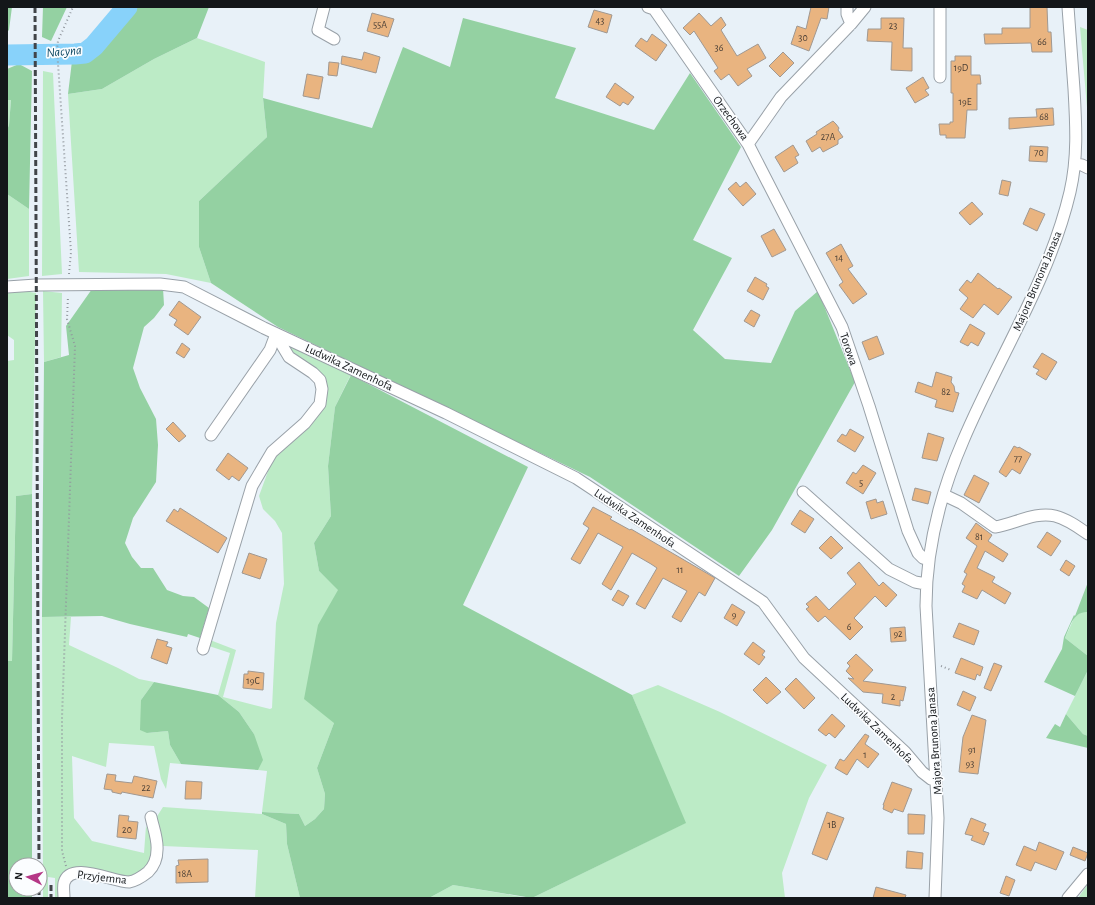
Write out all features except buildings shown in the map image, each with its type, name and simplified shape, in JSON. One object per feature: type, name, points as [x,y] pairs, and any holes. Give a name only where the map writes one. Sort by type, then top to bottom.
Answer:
[{"type":"street","points":[[324,7],[318,30],[334,39]]},
{"type":"street","name":"Orzechowa","points":[[648,7],[654,9],[748,144],[781,97],[851,24],[865,7]]},
{"type":"street","points":[[846,7],[848,19],[851,24]]},
{"type":"street","points":[[940,7],[940,77]]},
{"type":"street","name":"Majora Brunona Janasa","points":[[935,898],[938,830],[928,651],[926,584],[929,560],[951,470],[966,434],[1049,259],[1068,200],[1075,164],[1076,131],[1068,7]]},
{"type":"street","name":"Torowa","points":[[748,144],[842,327],[869,406],[908,531],[918,553],[923,558],[929,560]]},
{"type":"street","points":[[1075,164],[1088,168]]},
{"type":"street","name":"Ludwika Zamenhofa","points":[[7,287],[36,285],[160,284],[184,287],[276,334],[446,413],[576,478],[763,602],[804,658],[905,752],[922,772],[930,779],[936,780]]},
{"type":"street","points":[[211,435],[270,350],[276,334]]},
{"type":"street","name":"Ludwika Zamenhofa","points":[[203,649],[252,486],[272,452],[305,423],[320,404],[322,389],[320,380],[313,373],[289,357],[276,334]]},
{"type":"street","points":[[803,492],[889,569],[915,582],[926,584]]},
{"type":"street","points":[[944,494],[961,503],[995,527],[1046,515],[1055,516],[1067,521],[1088,534]]},
{"type":"street","name":"Przyjemna","points":[[64,898],[64,882],[67,876],[72,873],[80,872],[127,882],[137,879],[152,868],[158,848],[151,817]]},
{"type":"street","points":[[1068,898],[1088,874]]},
{"type":"path","points":[[72,873],[66,865],[62,851],[62,718],[75,346],[66,319],[71,252],[57,49],[58,41],[73,7]]},
{"type":"path","points":[[938,665],[951,670]]},
{"type":"green space","points":[[7,7],[12,7],[9,30],[7,32]]},
{"type":"green space","points":[[43,7],[67,7],[51,41],[42,37]]},
{"type":"green space","points":[[134,7],[209,7],[197,38],[154,59],[102,89],[68,94],[72,61],[90,57]]},
{"type":"green space","points":[[463,18],[576,48],[555,98],[654,130],[690,73],[741,147],[693,240],[732,258],[693,330],[725,359],[771,363],[795,311],[818,291],[855,382],[772,530],[739,576],[590,477],[278,327],[211,283],[199,247],[199,201],[267,137],[263,98],[372,128],[403,47],[450,67]]},
{"type":"green space","points":[[1080,27],[1088,30],[1088,119]]},
{"type":"green space","points":[[197,38],[265,62],[263,98],[267,137],[199,201],[199,247],[211,283],[166,274],[79,272],[68,94],[102,89],[154,59]]},
{"type":"green space","points":[[19,64],[32,71],[29,209],[7,194],[7,130],[9,125],[11,100],[7,100],[7,69]]},
{"type":"green space","points":[[43,71],[53,73],[62,274],[42,276]]},
{"type":"green space","points":[[11,99],[9,125],[7,130],[7,100]]},
{"type":"green space","points":[[7,194],[29,209],[29,276],[7,279]]},
{"type":"green space","points":[[163,288],[164,305],[154,318],[144,327],[133,368],[140,388],[156,419],[158,445],[156,482],[133,518],[125,543],[132,557],[141,568],[153,568],[167,590],[183,596],[194,597],[209,608],[200,638],[188,634],[187,637],[102,616],[42,617],[44,362],[69,355],[66,326],[92,289]]},
{"type":"green space","points":[[18,290],[36,293],[32,494],[16,496],[12,661],[7,661],[7,361],[14,360],[14,340],[7,335],[7,291]]},
{"type":"green space","points":[[43,291],[62,293],[61,357],[44,362]]},
{"type":"green space","points":[[297,347],[352,372],[335,407],[328,466],[331,516],[314,543],[319,571],[338,589],[334,723],[317,768],[325,794],[324,809],[315,819],[305,826],[299,814],[262,812],[267,771],[258,770],[254,734],[239,712],[218,695],[230,653],[209,646],[210,640],[236,650],[223,697],[270,709],[272,708],[276,623],[284,584],[282,533],[275,521],[263,509],[259,496],[275,452],[323,409],[328,387],[302,359],[288,348]]},
{"type":"green space","points":[[351,375],[528,467],[463,605],[632,695],[686,823],[532,898],[453,885],[429,898],[300,898],[287,844],[286,824],[262,814],[262,812],[299,814],[305,826],[315,819],[324,809],[325,794],[317,768],[334,723],[304,699],[318,625],[338,590],[319,571],[314,543],[331,516],[328,466],[335,407]]},
{"type":"green space","points":[[32,494],[32,857],[8,857],[8,897],[32,898],[7,898],[7,661],[12,661],[16,496]]},
{"type":"green space","points":[[1088,582],[1088,612],[1083,612],[1075,617],[1065,638],[1088,656],[1088,670],[1075,696],[1044,682],[1062,649],[1064,637],[1074,615],[1075,616]]},
{"type":"green space","points":[[1082,612],[1088,612],[1088,656],[1065,638],[1075,616]]},
{"type":"green space","points":[[42,617],[71,617],[69,645],[139,679],[154,682],[141,700],[147,733],[168,731],[170,745],[181,764],[170,763],[166,789],[161,779],[154,746],[109,743],[106,767],[72,756],[74,818],[92,841],[144,853],[146,826],[154,845],[151,862],[147,867],[130,878],[75,867],[65,874],[62,898],[55,898],[55,878],[48,877],[48,857],[43,857]]},
{"type":"green space","points":[[1088,670],[1088,736],[1083,734],[1066,714]]},
{"type":"green space","points":[[154,682],[218,695],[239,712],[254,734],[263,760],[258,770],[181,764],[170,745],[168,731],[147,733],[140,730],[141,700]]},
{"type":"green space","points":[[658,685],[720,712],[827,765],[809,798],[782,873],[785,898],[532,898],[685,823],[632,695]]},
{"type":"green space","points":[[1066,714],[1083,734],[1088,736],[1088,748],[1046,738],[1055,724],[1060,727]]},
{"type":"green space","points":[[163,807],[262,814],[286,824],[287,844],[300,898],[255,898],[258,850],[163,846],[156,818]]},
{"type":"green space","points":[[1088,884],[1088,898],[1078,898]]},
{"type":"green space","points":[[453,885],[529,898],[429,898]]},
{"type":"waterway","name":"Nacyna","points":[[7,55],[85,53],[94,46],[127,7]]},
{"type":"railway","points":[[35,7],[39,857]]},
{"type":"railway","points":[[51,885],[51,898]]}]
